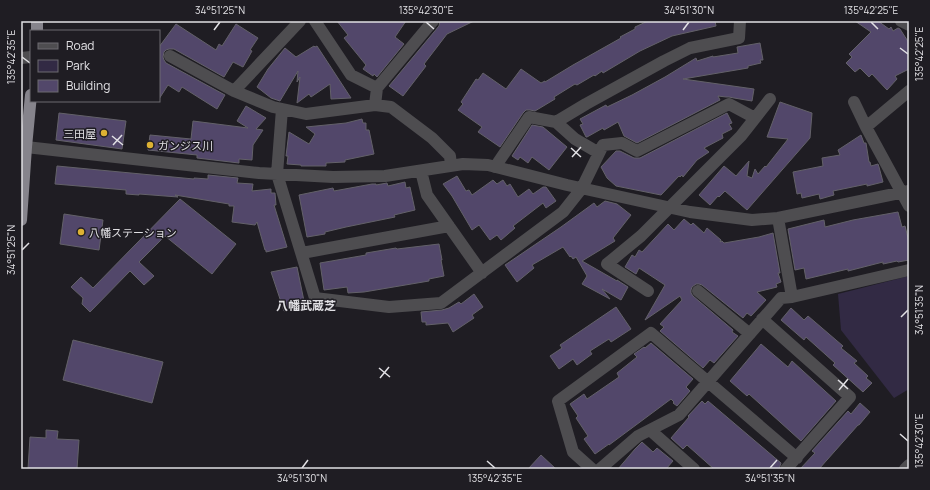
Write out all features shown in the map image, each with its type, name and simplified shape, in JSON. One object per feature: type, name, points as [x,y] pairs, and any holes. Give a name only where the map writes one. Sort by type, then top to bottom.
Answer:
[{"type":"highway","points":[[21,220],[30,102]]},
{"type":"street","points":[[234,91],[300,21]]},
{"type":"street","points":[[315,21],[351,75],[377,88]]},
{"type":"street","points":[[375,105],[377,88],[433,21]]},
{"type":"street","points":[[556,122],[586,104],[690,48],[739,38],[740,21]]},
{"type":"street","points":[[901,21],[909,25]]},
{"type":"street","points":[[170,56],[234,91],[282,109],[306,114],[375,105],[390,107],[432,138],[450,156],[451,166]]},
{"type":"street","points":[[866,127],[909,91]]},
{"type":"street","points":[[648,291],[607,264],[641,236],[741,136],[770,99]]},
{"type":"street","points":[[854,102],[866,127],[905,192],[909,206]]},
{"type":"street","points":[[282,109],[277,174],[315,298],[389,307],[441,303],[482,273],[562,212],[582,188],[603,146],[622,143],[637,151],[729,104],[755,118]]},
{"type":"street","points":[[495,167],[529,117],[556,122],[575,139],[599,153]]},
{"type":"street","points":[[26,147],[252,173],[333,177],[385,176],[463,164],[488,165],[690,212],[752,220],[778,218],[905,192]]},
{"type":"street","points":[[421,171],[427,195],[482,273]]},
{"type":"street","points":[[778,218],[792,297]]},
{"type":"street","points":[[302,253],[449,226]]},
{"type":"street","points":[[600,469],[638,436],[679,415],[781,298],[792,297],[909,270]]},
{"type":"street","points":[[698,291],[750,334]]},
{"type":"street","points":[[762,319],[850,397],[786,469]]},
{"type":"street","points":[[592,469],[573,452],[558,401],[651,333],[797,458]]},
{"type":"street","points":[[650,430],[694,469]]},
{"type":"street","points":[[905,469],[909,465]]},
{"type":"green space","points":[[909,276],[909,389],[894,398],[841,330],[838,294]]},
{"type":"building","points":[[337,21],[406,21],[395,37],[404,44],[377,77],[374,74],[373,76],[363,69],[366,65],[344,38],[348,35]]},
{"type":"building","points":[[440,21],[474,21],[447,34],[424,64],[426,66],[403,96],[389,86],[439,26]]},
{"type":"building","points":[[648,21],[715,21],[716,26],[672,36],[640,51],[603,73],[602,71],[577,85],[575,84],[554,97],[555,99],[535,111],[526,110],[500,147],[478,132],[482,127],[458,110],[463,104],[461,102],[476,79],[478,80],[483,73],[506,89],[521,69],[541,83],[545,82],[621,38],[620,37],[635,29],[635,27]]},
{"type":"building","points":[[855,21],[878,21],[889,29],[891,27],[893,31],[898,28],[909,43],[909,69],[895,76],[897,79],[887,90],[872,74],[869,77],[860,68],[855,72],[846,63],[852,57],[849,54],[871,32]]},
{"type":"building","points":[[176,24],[216,50],[219,44],[222,46],[236,24],[258,38],[250,50],[252,51],[243,67],[233,62],[224,77],[174,49],[169,49],[164,52],[163,57],[166,63],[225,95],[217,109],[182,87],[179,92],[168,85],[160,97],[160,46]]},
{"type":"building","points":[[760,43],[763,60],[760,60],[761,63],[748,66],[748,68],[683,79],[754,89],[752,101],[718,96],[720,100],[637,143],[624,136],[618,122],[587,137],[580,125],[583,124],[580,119],[606,105],[607,107],[632,95],[696,58],[697,61],[713,56],[738,53],[737,47]]},
{"type":"building","points":[[314,46],[317,46],[351,98],[331,99],[330,84],[311,97],[309,94],[297,103],[300,77],[297,82],[298,71],[280,101],[271,98],[257,87],[268,69],[285,48],[296,57]]},
{"type":"building","points":[[780,102],[812,113],[810,138],[747,210],[725,191],[710,205],[699,195],[724,166],[736,176],[749,161],[747,176],[752,178],[755,169],[758,174],[765,166],[766,167],[788,139],[767,137]]},
{"type":"building","points":[[246,106],[266,118],[256,129],[263,130],[253,145],[252,160],[239,159],[239,163],[197,158],[197,155],[148,150],[150,135],[191,139],[193,121],[248,128],[237,121]]},
{"type":"building","points":[[59,113],[126,121],[122,149],[56,140]]},
{"type":"building","points":[[727,113],[732,123],[729,124],[732,129],[722,134],[723,138],[704,148],[709,152],[697,160],[683,177],[682,175],[680,177],[679,176],[661,195],[616,186],[607,178],[601,167],[616,151],[620,151],[634,158],[640,158]]},
{"type":"building","points":[[362,119],[363,123],[366,123],[366,130],[369,130],[374,154],[345,160],[345,162],[326,163],[326,166],[301,166],[287,164],[288,156],[286,156],[289,132],[309,144],[315,134],[306,127],[346,123]]},
{"type":"building","points":[[532,125],[543,127],[567,147],[549,170],[532,157],[528,163],[520,157],[518,160],[512,156]]},
{"type":"building","points":[[861,135],[864,143],[866,143],[869,162],[871,166],[878,164],[883,182],[833,191],[834,195],[820,199],[819,194],[802,198],[801,193],[797,194],[793,172],[823,166],[822,158],[840,155],[838,150]]},
{"type":"building","points":[[57,166],[194,179],[208,179],[208,175],[238,178],[237,183],[253,184],[252,191],[271,189],[271,193],[275,193],[276,205],[274,205],[287,247],[266,252],[257,222],[255,225],[232,222],[234,206],[229,206],[229,204],[175,195],[178,197],[126,194],[126,190],[55,184]]},
{"type":"building","points":[[457,176],[466,191],[469,190],[472,195],[493,180],[497,184],[503,180],[507,186],[510,184],[518,197],[529,189],[533,194],[543,187],[546,187],[556,201],[546,208],[543,203],[513,226],[515,228],[501,240],[497,235],[490,240],[479,225],[472,230],[452,196],[443,184]]},
{"type":"building","points":[[405,182],[406,188],[410,187],[415,210],[394,215],[395,217],[307,237],[299,195],[333,188],[334,191],[372,184],[376,185],[387,183],[388,186]]},
{"type":"building","points":[[180,199],[236,244],[212,274],[165,236],[139,262],[154,276],[144,285],[130,271],[90,312],[82,304],[83,298],[71,287],[81,277],[93,288]]},
{"type":"building","points":[[605,201],[617,204],[631,215],[613,238],[615,241],[582,261],[628,287],[621,300],[602,289],[610,299],[582,284],[587,276],[576,257],[573,259],[571,256],[570,257],[563,247],[532,265],[534,268],[517,282],[505,265],[594,203],[597,207]]},
{"type":"building","points":[[898,212],[902,227],[905,226],[909,242],[909,260],[883,264],[883,262],[848,271],[848,269],[806,279],[804,268],[795,270],[788,229],[824,220],[825,227],[853,220]]},
{"type":"building","name":"八幡ステーション","points":[[64,214],[103,220],[99,250],[60,244]]},
{"type":"building","points":[[684,219],[691,225],[693,223],[704,233],[707,228],[721,240],[720,242],[722,241],[724,243],[773,233],[780,273],[778,273],[781,282],[776,284],[777,287],[757,292],[766,300],[751,316],[747,313],[743,318],[702,285],[696,284],[692,287],[691,293],[693,296],[738,336],[714,363],[710,360],[703,368],[660,331],[664,327],[660,324],[682,300],[680,296],[645,320],[665,285],[639,268],[636,274],[625,267],[632,255],[635,257],[639,250],[642,252],[668,224],[674,230]]},
{"type":"building","points":[[439,244],[444,276],[429,279],[429,281],[364,292],[348,293],[347,287],[324,290],[320,263],[396,248]]},
{"type":"building","points":[[297,267],[304,301],[298,303],[299,306],[284,311],[271,272]]},
{"type":"building","points":[[474,294],[483,307],[472,315],[474,318],[453,332],[448,323],[426,325],[426,322],[422,322],[421,312],[442,310],[459,302],[461,304]]},
{"type":"building","points":[[616,307],[631,329],[611,342],[609,339],[590,351],[592,354],[577,365],[573,359],[559,369],[550,356],[562,348],[560,345]]},
{"type":"building","points":[[791,308],[804,320],[808,316],[843,346],[841,348],[857,361],[854,363],[868,376],[866,378],[872,383],[863,392],[833,365],[835,363],[806,337],[804,340],[781,320]]},
{"type":"building","points":[[73,340],[163,362],[152,403],[63,380]]},
{"type":"building","points":[[651,343],[693,379],[686,387],[690,391],[677,406],[671,399],[595,454],[584,439],[588,436],[576,418],[578,416],[570,404],[584,394],[587,399],[619,377],[617,373],[637,357],[634,354]]},
{"type":"building","points":[[761,344],[788,367],[792,361],[836,401],[801,441],[749,394],[747,396],[730,381]]},
{"type":"building","points":[[702,401],[705,404],[708,401],[781,463],[779,469],[714,469],[687,445],[683,449],[671,438]]},
{"type":"building","points":[[860,403],[870,412],[819,469],[800,469],[815,453],[812,451],[848,411],[851,414]]},
{"type":"building","points":[[46,430],[58,431],[57,439],[79,440],[77,469],[28,469],[30,437],[46,438]]},
{"type":"building","points":[[642,442],[653,452],[657,448],[673,461],[666,469],[618,469]]},
{"type":"building","points":[[541,455],[556,469],[528,469]]},
{"type":"place","name":"三田屋","points":[[104,133]]},
{"type":"place","name":"ガンジス川","points":[[150,145]]},
{"type":"place","name":"八幡ステーション","points":[[81,232]]},
{"type":"district","name":"八幡武蔵芝","points":[[306,305]]}]
